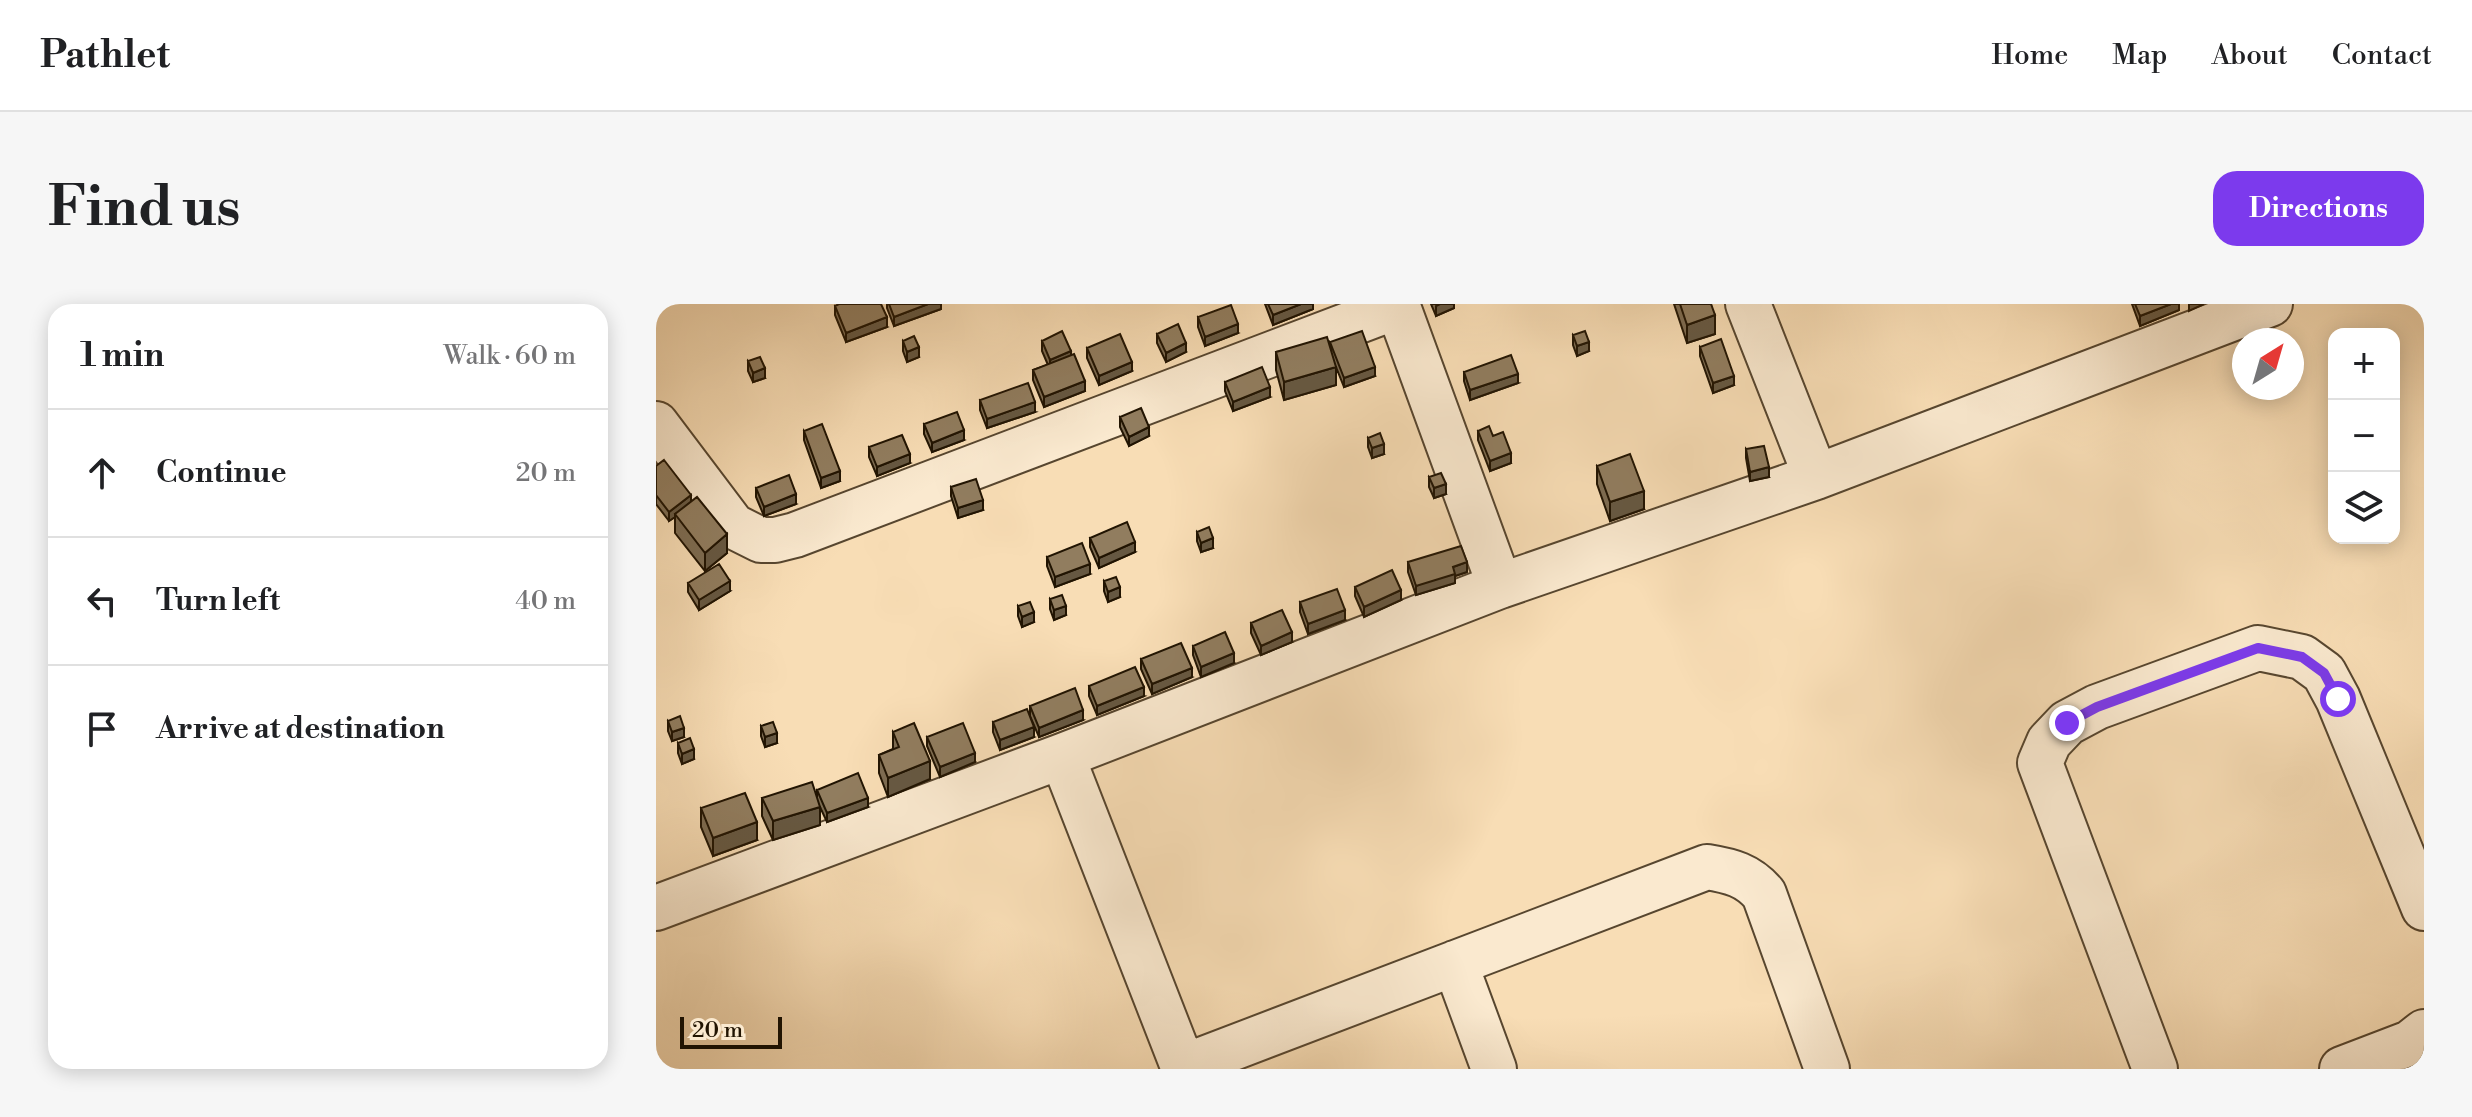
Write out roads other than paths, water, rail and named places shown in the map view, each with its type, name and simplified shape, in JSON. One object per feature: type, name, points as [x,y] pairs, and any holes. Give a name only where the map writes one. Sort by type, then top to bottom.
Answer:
[{"type":"street","points":[[1748,304],[1816,477]]},
{"type":"street","points":[[656,908],[1062,756],[1500,586],[1816,477],[2270,304]]},
{"type":"street","points":[[656,424],[733,526],[761,540],[775,540],[1398,305],[1500,586]]},
{"type":"street","points":[[2155,1069],[2040,763],[2049,742],[2067,723],[2097,707],[2258,648],[2302,657],[2324,673],[2338,699],[2424,908]]},
{"type":"street","points":[[1062,756],[1183,1068],[1707,867],[1736,872],[1755,883],[1764,894],[1827,1069]]},
{"type":"street","points":[[1455,963],[1494,1069]]},
{"type":"street","points":[[2342,1069],[2410,1043],[2424,1032]]}]
